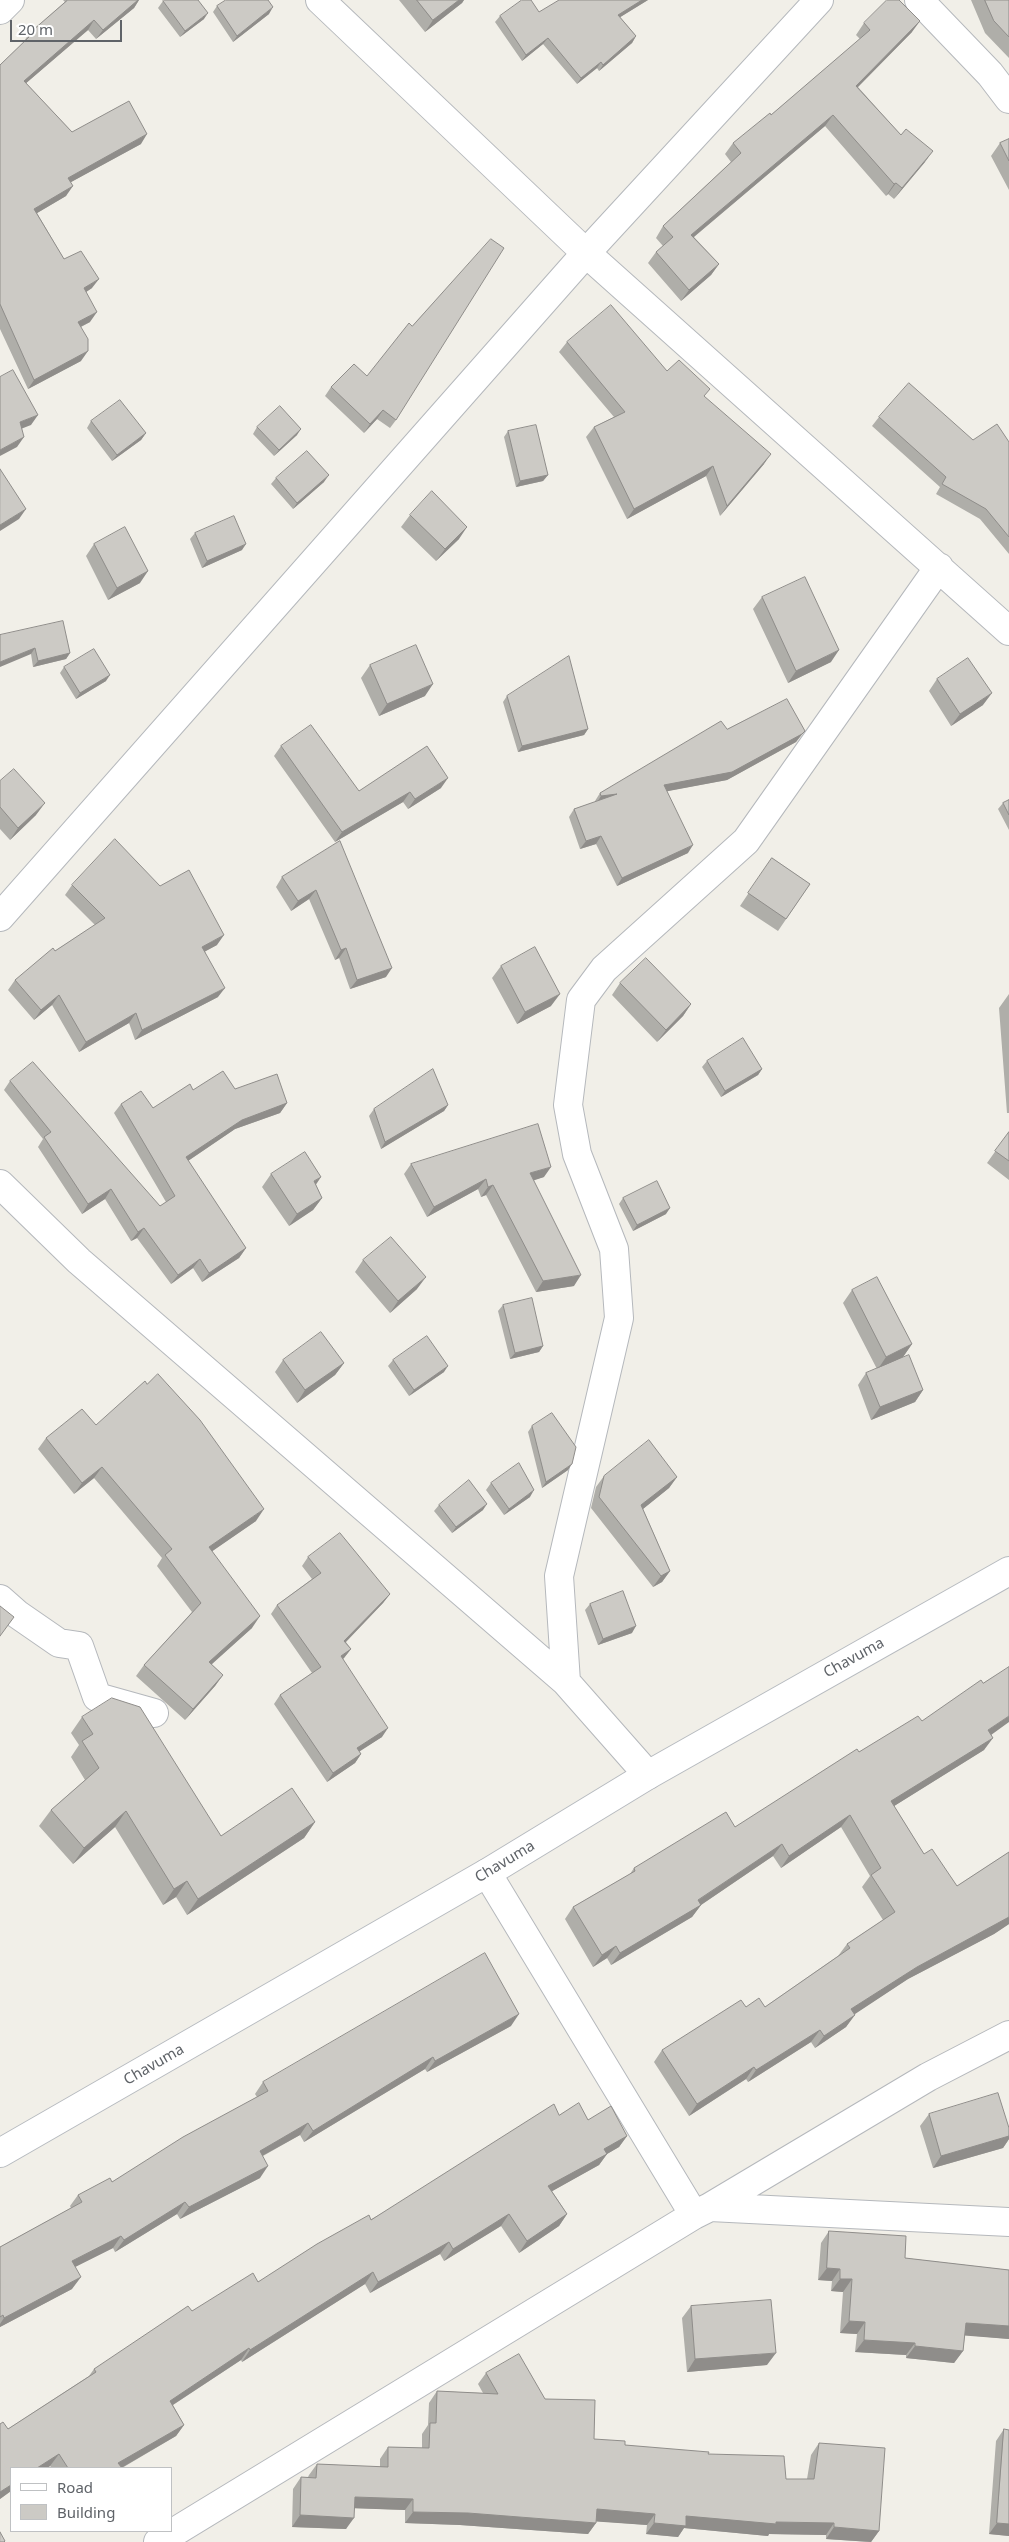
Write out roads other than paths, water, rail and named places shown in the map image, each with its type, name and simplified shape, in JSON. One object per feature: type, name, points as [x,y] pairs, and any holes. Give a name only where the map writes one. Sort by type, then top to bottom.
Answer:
[{"type":"street","points":[[0,10],[10,0]]},
{"type":"street","points":[[320,0],[586,253],[1009,631]]},
{"type":"street","points":[[0,917],[586,253],[819,0]]},
{"type":"street","points":[[920,0],[990,74],[1009,99]]},
{"type":"street","points":[[566,1682],[559,1576],[620,1318],[614,1249],[577,1154],[568,1105],[581,1000],[604,969],[746,841],[939,567]]},
{"type":"street","points":[[0,1184],[86,1267],[566,1682],[648,1775]]},
{"type":"street","name":"Chavuma","points":[[0,2153],[487,1873],[648,1775],[1009,1571]]},
{"type":"street","points":[[0,1599],[17,1614],[59,1643],[79,1646],[97,1697],[154,1713]]},
{"type":"street","points":[[487,1873],[702,2211]]},
{"type":"street","points":[[158,2542],[702,2211],[928,2077],[1009,2035]]},
{"type":"street","points":[[702,2211],[1009,2222]]}]
